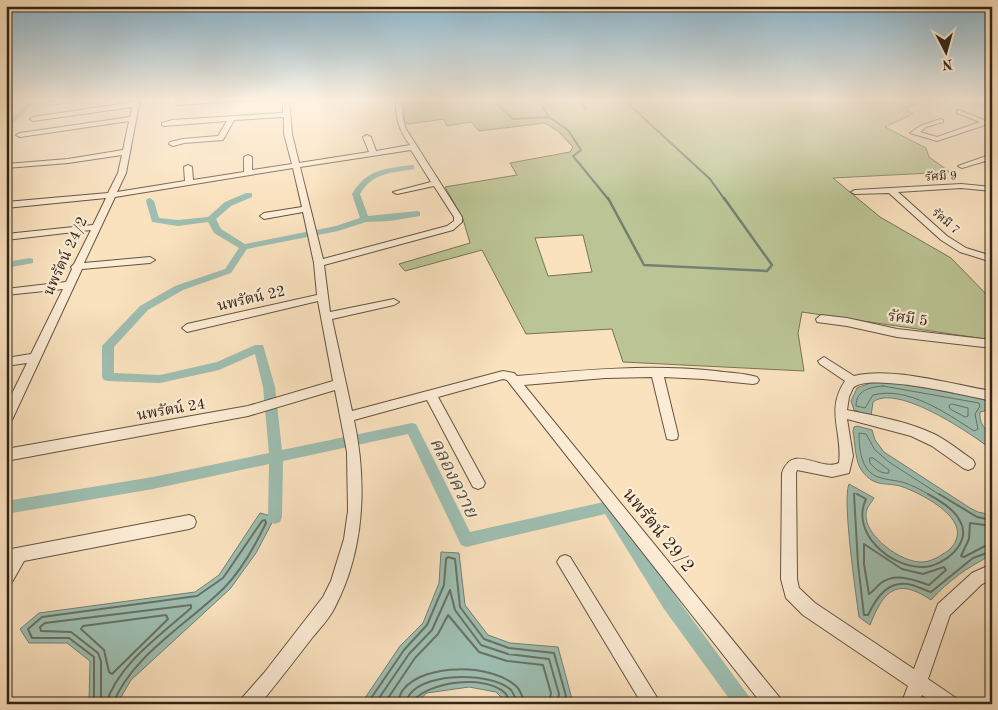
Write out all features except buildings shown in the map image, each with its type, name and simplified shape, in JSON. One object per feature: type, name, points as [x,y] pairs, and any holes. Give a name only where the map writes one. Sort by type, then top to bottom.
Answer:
[{"type":"street","points":[[20,135],[40,132]]},
{"type":"street","name":"นพรัตน์ 24/2","points":[[6,420],[76,267],[122,173],[130,132]]},
{"type":"street","points":[[173,144],[183,141],[220,138],[224,132]]},
{"type":"street","points":[[248,704],[270,679],[329,603],[338,583],[351,539],[355,511],[354,452],[351,434],[322,297],[319,263],[288,132]]},
{"type":"street","points":[[319,263],[450,228],[456,224],[458,217],[405,132]]},
{"type":"street","points":[[914,132],[934,140],[961,132]]},
{"type":"street","points":[[939,132],[948,136]]},
{"type":"street","points":[[366,137],[373,153]]},
{"type":"street","points":[[6,206],[110,195],[413,147]]},
{"type":"street","points":[[6,166],[68,161],[126,152]]},
{"type":"street","points":[[962,166],[992,156]]},
{"type":"street","points":[[248,157],[248,173]]},
{"type":"street","points":[[982,158],[992,163]]},
{"type":"street","points":[[188,167],[189,183]]},
{"type":"street","points":[[397,192],[437,183]]},
{"type":"street","name":"รัศมี 9","points":[[855,192],[962,186],[992,189]]},
{"type":"street","name":"รัศมี 7","points":[[891,190],[944,238],[963,250],[992,259]]},
{"type":"street","points":[[264,216],[306,209]]},
{"type":"street","points":[[6,237],[95,228]]},
{"type":"street","points":[[76,267],[150,260]]},
{"type":"street","points":[[6,292],[68,285]]},
{"type":"street","name":"นพรัตน์ 22","points":[[188,328],[322,297]]},
{"type":"street","points":[[326,316],[394,302]]},
{"type":"street","name":"รัศมี 5","points":[[821,319],[847,322],[896,333],[992,344]]},
{"type":"street","points":[[6,362],[35,358]]},
{"type":"street","points":[[824,361],[853,381]]},
{"type":"street","points":[[347,417],[503,375],[515,381],[591,374],[657,373],[697,374],[753,380]]},
{"type":"street","points":[[657,373],[672,435]]},
{"type":"street","points":[[950,704],[809,610],[792,592],[789,578],[789,473],[790,467],[796,464],[832,471],[844,468],[847,462],[841,413],[846,388],[853,381],[862,378],[902,380],[992,396]]},
{"type":"street","name":"นพรัตน์ 29/2","points":[[515,381],[774,704]]},
{"type":"street","name":"นพรัตน์ 24","points":[[6,455],[248,411],[339,384]]},
{"type":"street","points":[[430,394],[478,483]]},
{"type":"street","points":[[841,413],[906,429],[926,436],[944,446],[968,464]]},
{"type":"street","points":[[6,579],[13,555],[190,522]]},
{"type":"street","points":[[565,562],[652,704]]},
{"type":"street","points":[[910,704],[919,684],[944,610],[977,578],[992,572]]},
{"type":"green space","points":[[559,132],[895,132],[926,148],[929,157],[950,172],[833,178],[880,217],[951,258],[992,300],[992,340],[802,312],[798,333],[804,371],[623,362],[612,329],[526,334],[482,250],[405,271],[399,264],[470,243],[463,219],[445,187],[517,175],[510,163],[570,152],[573,147]],"holes":[[[583,235],[592,272],[548,276],[535,238]]]},
{"type":"water","points":[[873,382],[898,383],[992,400],[992,409],[980,412],[980,419],[992,435],[992,450],[934,413],[899,399],[884,398],[873,402],[871,416],[854,410],[851,401],[857,388]]},
{"type":"water","points":[[854,427],[872,430],[875,440],[884,452],[970,508],[992,515],[992,555],[959,574],[931,600],[909,589],[892,591],[880,604],[870,625],[859,617],[848,527],[847,493],[849,484],[874,498],[866,514],[871,531],[886,547],[905,558],[922,562],[938,557],[954,545],[957,529],[947,513],[919,494],[897,485],[881,484],[867,477],[860,467],[857,457],[853,431]]},
{"type":"water","points":[[260,513],[275,517],[256,553],[230,589],[131,680],[117,704],[89,704],[90,661],[67,643],[29,643],[20,629],[39,613],[195,592],[219,575]]},
{"type":"water","points":[[441,552],[459,553],[465,605],[488,635],[510,643],[558,647],[572,699],[566,704],[508,704],[496,692],[469,687],[427,693],[414,704],[361,704],[400,646],[423,623],[439,583]]},
{"type":"waterway","points":[[569,132],[581,150],[573,156],[609,200]]},
{"type":"waterway","points":[[659,132],[710,179],[725,200]]},
{"type":"waterway","points":[[365,219],[356,194],[366,180],[379,173],[411,167]]},
{"type":"waterway","points":[[211,219],[228,204],[249,195]]},
{"type":"waterway","points":[[608,198],[644,265],[767,271],[772,265],[724,198]]},
{"type":"waterway","points":[[150,201],[155,220],[178,223],[211,219]]},
{"type":"waterway","points":[[365,219],[417,214]]},
{"type":"waterway","points":[[211,219],[217,231],[244,247]]},
{"type":"waterway","points":[[244,247],[338,228],[365,219]]},
{"type":"waterway","points":[[244,247],[228,271],[179,288],[144,308],[108,346],[108,377],[160,379],[219,366],[259,348],[269,387],[276,457]]},
{"type":"waterway","points":[[6,265],[30,261]]},
{"type":"waterway","name":"คลองควาย","points":[[276,457],[412,428],[466,540],[608,507],[670,603],[744,704]]},
{"type":"waterway","name":"คลองควาย","points":[[6,508],[153,483],[276,457]]},
{"type":"waterway","points":[[275,517],[276,457]]}]
